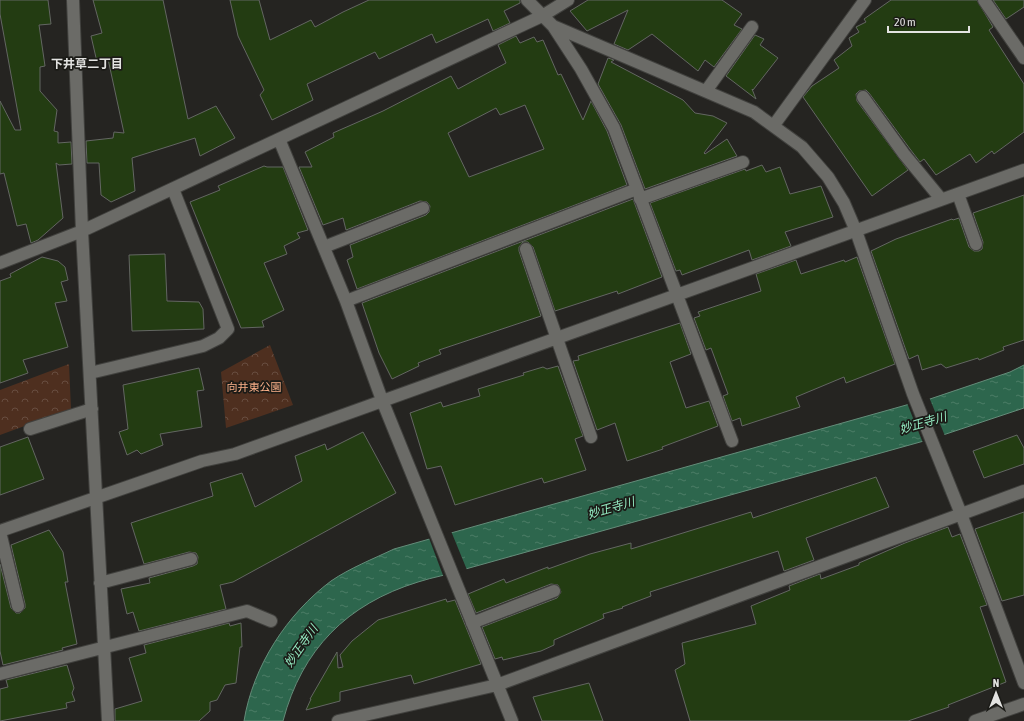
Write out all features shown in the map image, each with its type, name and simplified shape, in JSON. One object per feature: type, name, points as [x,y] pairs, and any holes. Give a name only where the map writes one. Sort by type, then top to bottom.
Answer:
[{"type":"street","points":[[73,0],[82,231],[92,409],[102,647],[108,721]]},
{"type":"street","points":[[527,0],[553,26],[581,69],[614,128],[732,441]]},
{"type":"street","points":[[0,263],[82,231],[173,189],[542,16],[568,0]]},
{"type":"street","points":[[774,125],[865,0]]},
{"type":"street","points":[[984,0],[1024,58]]},
{"type":"street","points":[[553,26],[754,112],[774,125],[802,147],[828,177],[844,203],[856,231],[917,402],[961,514],[1024,683]]},
{"type":"street","points":[[706,91],[752,28]]},
{"type":"street","points":[[863,98],[904,154],[941,199]]},
{"type":"street","points":[[278,139],[346,301],[382,400],[512,721]]},
{"type":"street","points":[[346,301],[639,194],[743,162]]},
{"type":"street","points":[[18,606],[0,532],[202,461],[235,454],[1024,170]]},
{"type":"street","points":[[90,373],[203,346],[219,338],[228,330],[173,189]]},
{"type":"street","points":[[958,194],[976,244]]},
{"type":"street","points":[[324,247],[423,208]]},
{"type":"street","points":[[526,249],[591,437]]},
{"type":"street","points":[[30,429],[92,409]]},
{"type":"street","points":[[338,721],[497,685],[1024,491]]},
{"type":"street","points":[[100,583],[191,559]]},
{"type":"street","points":[[472,623],[554,591]]},
{"type":"street","points":[[0,674],[247,611],[271,621]]},
{"type":"street","points":[[975,721],[1024,704]]},
{"type":"green space","name":"向井東公園","points":[[270,345],[293,405],[226,428],[221,372]]},
{"type":"green space","points":[[69,364],[71,409],[0,435],[0,390]]},
{"type":"water","name":"妙正寺川","points":[[1024,365],[1024,408],[931,439],[424,580],[393,591],[370,603],[349,617],[331,633],[315,651],[302,672],[291,695],[283,721],[244,721],[255,681],[264,661],[274,643],[300,609],[315,594],[338,576],[394,549],[927,400],[1010,372]]},
{"type":"pier","points":[[929,397],[945,436],[923,443],[907,403]]},
{"type":"pier","points":[[451,531],[467,570],[444,578],[429,538]]},
{"type":"building","points":[[0,0],[48,0],[51,24],[39,25],[45,66],[40,67],[40,91],[57,110],[54,131],[58,132],[58,143],[71,142],[72,164],[59,165],[56,163],[63,218],[38,240],[31,243],[26,224],[17,226],[4,173],[0,174],[0,101],[15,130],[21,130],[0,14]]},
{"type":"building","points":[[93,0],[163,0],[188,119],[216,106],[235,138],[200,156],[195,138],[132,158],[135,191],[111,202],[101,195],[99,163],[87,163],[86,141],[113,138],[114,132],[124,133],[108,59],[97,62],[91,36],[102,33]]},
{"type":"building","points":[[230,0],[259,0],[270,40],[311,20],[315,27],[369,0],[520,0],[520,3],[504,11],[510,23],[493,31],[488,19],[436,43],[432,34],[379,59],[375,52],[307,84],[313,100],[272,120],[260,95],[264,90],[238,36]]},
{"type":"building","points":[[588,0],[722,0],[742,14],[734,25],[742,29],[714,67],[705,60],[698,71],[652,34],[628,50],[614,44],[628,10],[587,31],[570,11]]},
{"type":"building","points":[[891,0],[977,0],[993,27],[989,30],[1024,84],[1024,132],[994,154],[992,151],[976,163],[970,154],[936,175],[924,159],[920,162],[869,93],[866,90],[859,91],[856,94],[857,101],[908,170],[872,196],[803,97],[812,86],[839,68],[834,60],[852,46],[849,38],[859,32],[856,27],[866,22],[864,19]]},
{"type":"building","points":[[993,0],[1024,0],[1024,7],[1006,19]]},
{"type":"building","points":[[755,35],[764,39],[760,45],[778,58],[753,90],[752,89],[756,99],[726,76]]},
{"type":"building","points":[[516,36],[520,43],[534,37],[537,42],[543,40],[558,75],[561,74],[583,120],[591,101],[607,131],[627,185],[357,289],[347,260],[353,257],[350,245],[426,215],[429,212],[430,206],[427,202],[420,201],[346,230],[343,218],[323,225],[299,167],[312,167],[305,152],[334,137],[333,133],[383,111],[451,76],[458,89],[506,63],[498,45]],"holes":[[[525,105],[544,149],[469,177],[448,133],[496,108],[500,115]]]},
{"type":"building","points":[[608,58],[614,60],[611,62],[683,100],[695,113],[713,116],[727,123],[704,153],[705,154],[727,139],[737,156],[645,189],[621,125],[598,84]]},
{"type":"building","points":[[762,165],[766,172],[780,167],[790,194],[821,186],[833,217],[785,232],[791,246],[752,260],[749,250],[682,275],[680,270],[676,271],[650,203],[745,169],[746,171]]},
{"type":"building","points":[[264,166],[283,167],[308,230],[297,233],[300,238],[284,246],[287,254],[264,263],[284,310],[262,321],[264,327],[241,328],[190,202],[220,190],[218,186]]},
{"type":"building","points":[[1024,195],[1024,340],[1003,347],[1004,350],[979,360],[978,358],[946,368],[941,364],[922,370],[918,355],[909,359],[871,251],[896,239],[952,219],[959,218],[969,247],[974,251],[979,251],[982,249],[983,242],[973,213]]},
{"type":"building","points":[[633,199],[662,277],[618,294],[617,291],[555,311],[533,247],[528,242],[523,242],[519,247],[519,251],[541,316],[439,350],[441,354],[418,363],[419,366],[392,379],[379,353],[362,303]]},
{"type":"building","points":[[165,254],[167,301],[199,302],[203,309],[204,329],[132,331],[129,255]]},
{"type":"building","points":[[42,257],[58,261],[65,267],[68,280],[61,282],[67,301],[55,303],[68,347],[23,360],[28,373],[0,383],[0,281],[11,277],[10,274]]},
{"type":"building","points":[[857,257],[895,364],[846,383],[844,377],[796,397],[800,407],[742,426],[740,418],[732,421],[723,396],[728,394],[711,348],[706,350],[694,318],[700,316],[698,312],[761,291],[756,274],[796,260],[801,274],[844,260],[845,262]]},
{"type":"building","points":[[680,323],[691,354],[670,362],[686,408],[709,401],[718,426],[662,447],[663,449],[627,461],[615,423],[597,430],[573,361],[579,360],[578,356]]},
{"type":"building","points":[[558,366],[583,436],[575,439],[586,470],[544,483],[542,478],[455,505],[441,466],[427,469],[410,413],[441,402],[443,407],[480,396],[478,389],[524,375],[523,373],[543,367],[547,369]]},
{"type":"building","points":[[199,368],[204,390],[197,391],[202,427],[160,434],[163,445],[141,454],[137,450],[127,455],[119,432],[128,429],[123,385]]},
{"type":"building","points":[[363,432],[396,493],[233,582],[220,585],[226,609],[139,631],[133,612],[127,614],[121,589],[150,583],[149,578],[193,566],[197,564],[198,557],[196,553],[189,552],[144,564],[131,523],[213,496],[210,483],[242,473],[255,507],[302,481],[295,456],[325,444],[327,450]]},
{"type":"building","points":[[1017,435],[1024,448],[1024,464],[984,478],[973,451]]},
{"type":"building","points":[[28,437],[44,479],[0,495],[0,447]]},
{"type":"building","points":[[876,477],[889,507],[806,538],[814,560],[784,571],[778,551],[650,592],[651,596],[622,607],[623,608],[603,614],[604,618],[554,640],[554,645],[541,651],[503,660],[502,657],[495,659],[482,627],[557,598],[561,592],[558,585],[551,584],[476,613],[468,594],[504,579],[506,583],[548,567],[548,569],[590,554],[631,543],[631,549],[751,512],[753,518]]},
{"type":"building","points":[[1024,512],[1024,595],[1002,601],[975,529]]},
{"type":"building","points":[[948,527],[952,537],[960,534],[987,605],[980,607],[1006,682],[948,705],[949,707],[908,721],[690,721],[675,670],[685,664],[682,643],[756,624],[751,606],[790,590],[789,586],[820,574],[821,579],[859,565],[859,563],[905,543]]},
{"type":"building","points":[[49,530],[63,552],[68,582],[65,582],[77,644],[62,648],[63,650],[3,665],[0,651],[0,564],[11,608],[16,613],[20,613],[25,608],[25,604],[11,545]]},
{"type":"building","points":[[446,599],[447,602],[455,600],[481,664],[414,684],[411,675],[340,692],[340,701],[306,710],[310,699],[337,652],[338,668],[343,667],[340,655],[352,641],[378,620]]},
{"type":"building","points":[[229,623],[230,626],[241,623],[242,647],[240,647],[236,683],[225,685],[217,700],[210,702],[210,711],[199,721],[115,721],[115,709],[142,701],[129,658],[146,653],[144,645]]},
{"type":"building","points":[[67,665],[74,688],[72,693],[75,701],[66,703],[67,708],[0,721],[0,689],[8,687],[6,680]]},
{"type":"building","points":[[589,683],[603,721],[542,721],[533,697]]},
{"type":"district","name":"下井草二丁目","points":[[87,64]]}]
